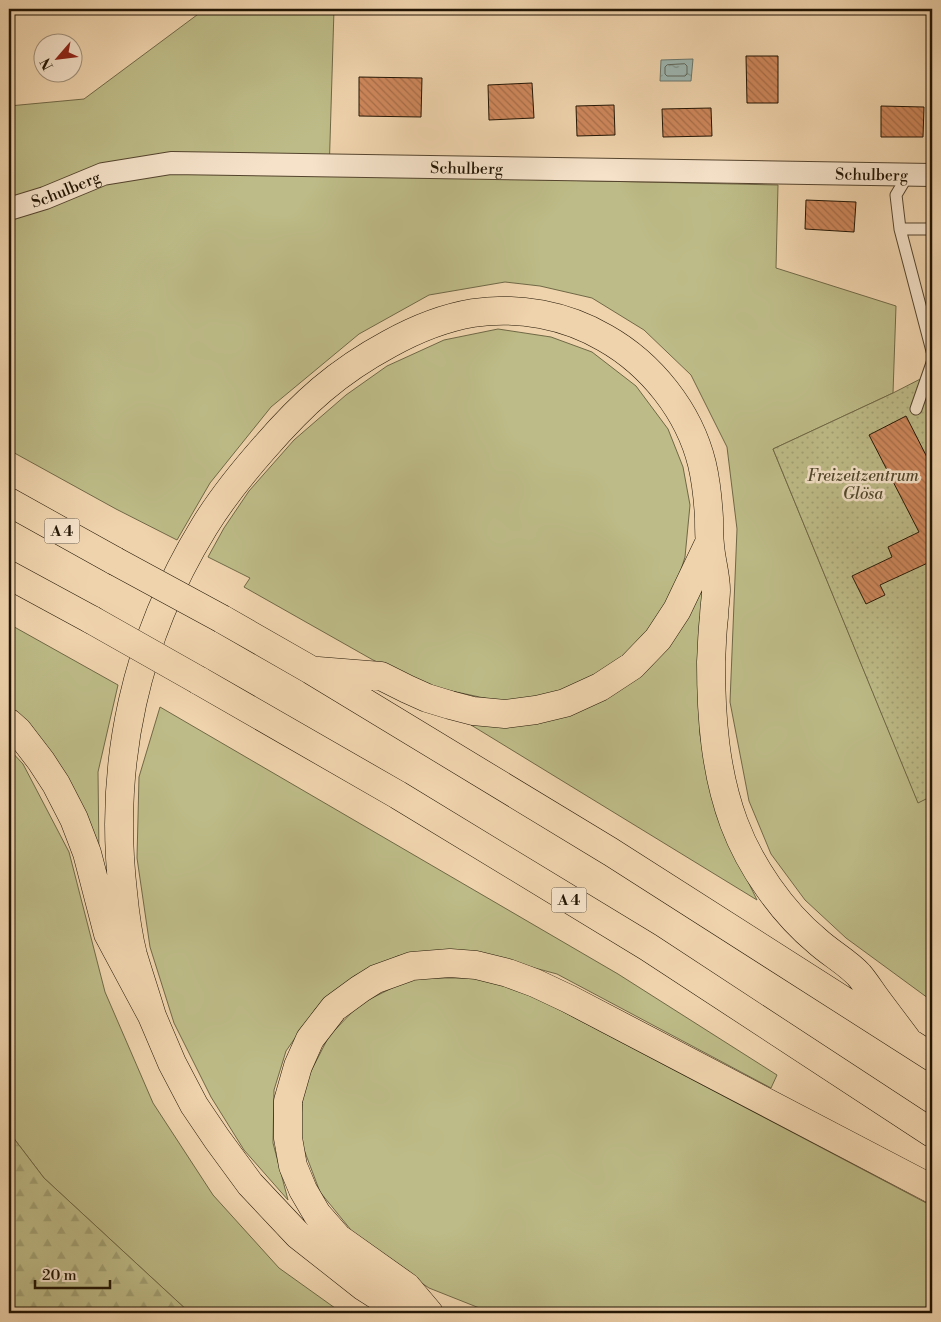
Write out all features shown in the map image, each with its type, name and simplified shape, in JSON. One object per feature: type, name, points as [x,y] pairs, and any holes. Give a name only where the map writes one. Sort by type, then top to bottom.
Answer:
[{"type":"highway","points":[[152,1016],[132,953],[120,863],[118,815],[121,768],[128,721],[138,675],[153,630],[171,588],[191,548],[215,509],[248,466],[294,414],[317,392],[370,354],[425,326],[460,315],[497,311],[526,312],[548,316],[599,334],[643,364],[669,395],[684,419],[702,465],[708,502],[709,543],[716,587],[711,664],[713,732],[718,763],[735,826],[762,877],[781,904],[798,925],[857,973],[908,1041]]},
{"type":"highway","name":"A 4","points":[[9,502],[311,670],[611,852],[932,1057]]},
{"type":"highway","points":[[311,670],[381,676],[427,698],[473,711],[505,714],[536,710],[565,703],[600,687],[632,666],[658,639],[677,610],[709,543]]},
{"type":"highway","name":"A 4","points":[[9,575],[198,680],[398,796],[640,942],[932,1134]]},
{"type":"highway","points":[[9,722],[41,761],[56,784],[74,819],[87,853],[108,934],[152,1016],[172,1063],[194,1105],[217,1140],[250,1184],[298,1235],[364,1287],[405,1313]]},
{"type":"highway","points":[[429,1313],[408,1287],[338,1238],[317,1214],[303,1190],[293,1166],[288,1138],[288,1101],[298,1066],[310,1039],[334,1008],[360,989],[376,979],[412,966],[476,965],[535,983],[932,1189]]},
{"type":"street","name":"Schulberg","points":[[9,209],[46,198],[103,174],[171,162],[932,175]]},
{"type":"lane","points":[[908,175],[896,196],[900,229],[928,321],[932,351]]},
{"type":"lane","points":[[900,229],[932,229]]},
{"type":"lane","points":[[916,410],[932,363]]},
{"type":"green space","points":[[205,9],[334,9],[329,175],[778,185],[776,268],[896,306],[893,393],[773,449],[918,802],[932,796],[932,1001],[846,938],[805,900],[771,854],[749,801],[730,702],[737,529],[727,447],[691,375],[644,330],[592,298],[540,286],[505,282],[429,295],[359,334],[271,407],[210,483],[177,540],[9,450],[9,106],[84,99]]},
{"type":"green space","points":[[498,329],[551,337],[592,352],[636,386],[668,429],[683,467],[690,505],[685,557],[678,579],[660,614],[634,648],[596,676],[551,696],[498,701],[438,688],[373,660],[244,587],[250,578],[208,557],[224,528],[249,491],[294,440],[346,395],[387,366],[444,340]]},
{"type":"green space","name":"Freizeitzentrum Glösa","points":[[932,373],[932,796],[918,803],[773,449]]},
{"type":"green space","points":[[705,586],[699,678],[700,735],[712,792],[735,855],[757,900],[471,725],[564,717],[668,644]]},
{"type":"green space","points":[[9,624],[118,685],[98,772],[99,858],[30,729],[9,709]]},
{"type":"green space","points":[[160,707],[618,974],[777,1075],[771,1088],[557,974],[498,958],[398,956],[354,976],[316,1008],[286,1051],[274,1090],[273,1143],[288,1200],[244,1150],[211,1097],[174,1023],[150,947],[137,858],[139,777]]},
{"type":"green space","points":[[9,749],[23,764],[69,852],[105,992],[153,1103],[213,1195],[279,1268],[342,1313],[190,1313],[44,1178],[9,1132]]},
{"type":"green space","points":[[412,978],[473,978],[524,991],[932,1206],[932,1313],[492,1313],[429,1288],[360,1241],[320,1192],[300,1139],[303,1087],[329,1036],[360,1004]]},
{"type":"green space","points":[[9,1132],[44,1178],[190,1313],[9,1313]]},
{"type":"water","points":[[693,59],[691,81],[660,81],[661,60]]},
{"type":"building","points":[[746,56],[778,56],[778,103],[747,103]]},
{"type":"building","points":[[359,77],[422,78],[421,117],[359,116]]},
{"type":"building","points":[[532,83],[534,118],[489,120],[488,85]]},
{"type":"building","points":[[614,105],[615,135],[577,136],[576,106]]},
{"type":"building","points":[[881,106],[924,107],[923,137],[881,137]]},
{"type":"building","points":[[711,108],[712,136],[663,137],[662,109]]},
{"type":"building","points":[[806,200],[856,202],[854,232],[805,229]]},
{"type":"building","points":[[906,416],[932,467],[932,561],[880,585],[885,595],[866,604],[852,576],[892,557],[888,547],[919,532],[869,435]]}]
